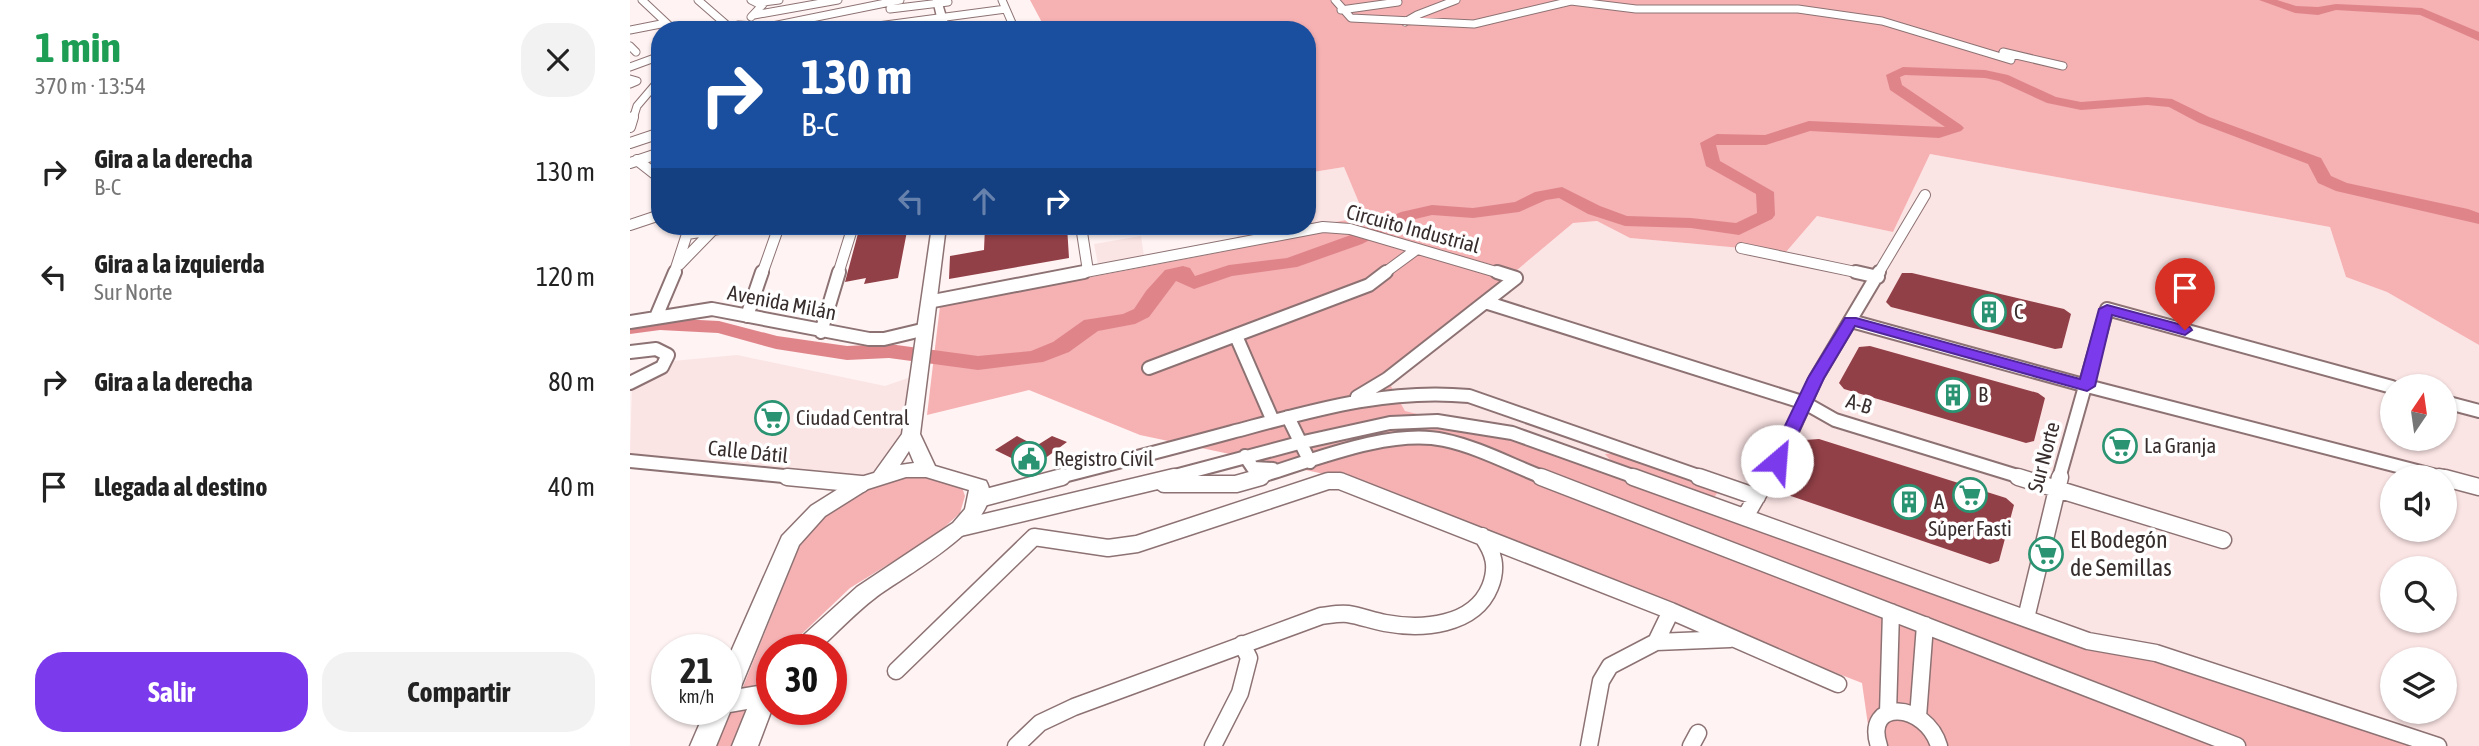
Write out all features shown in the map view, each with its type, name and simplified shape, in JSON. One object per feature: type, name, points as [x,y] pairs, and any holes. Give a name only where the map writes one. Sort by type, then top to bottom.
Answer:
[{"type":"main road","points":[[943,1],[950,21]]},
{"type":"main road","points":[[946,21],[947,16]]},
{"type":"main road","points":[[916,470],[911,434],[938,235]]},
{"type":"main road","points":[[871,481],[911,434]]},
{"type":"main road","points":[[742,654],[790,541],[818,511],[871,481],[916,470],[979,486],[979,499],[974,512],[960,528],[865,593],[820,634]]},
{"type":"main road","points":[[745,746],[756,720]]},
{"type":"main road","points":[[704,746],[713,725]]},
{"type":"street","points":[[642,0],[664,21]]},
{"type":"street","points":[[698,0],[722,21]]},
{"type":"street","points":[[751,0],[771,1]]},
{"type":"street","points":[[754,15],[838,0]]},
{"type":"street","points":[[858,9],[888,0]]},
{"type":"street","points":[[858,9],[900,0]]},
{"type":"street","points":[[1002,0],[1011,21]]},
{"type":"street","points":[[1335,0],[1341,10],[1351,18],[1469,22],[1557,0]]},
{"type":"street","points":[[1345,0],[1357,15],[1474,24],[1572,1],[1636,9],[1798,9],[1882,21],[2011,60]]},
{"type":"street","points":[[1341,10],[1398,2],[1396,0]]},
{"type":"street","points":[[1407,20],[1444,7],[1455,0]]},
{"type":"street","points":[[1589,0],[1630,7],[1793,5],[1832,9],[1878,17],[1986,48],[2063,66]]},
{"type":"street","points":[[759,21],[771,1]]},
{"type":"street","points":[[744,21],[771,1]]},
{"type":"street","points":[[790,21],[835,12],[943,1]]},
{"type":"street","points":[[858,9],[861,21]]},
{"type":"street","points":[[915,21],[1006,9]]},
{"type":"street","points":[[630,30],[651,26]]},
{"type":"street","points":[[630,84],[637,81],[630,78],[634,67],[651,61]]},
{"type":"street","points":[[630,127],[637,106],[651,90]]},
{"type":"street","points":[[633,141],[651,136]]},
{"type":"street","points":[[634,161],[651,156]]},
{"type":"street","points":[[634,161],[651,172]]},
{"type":"street","points":[[1745,517],[1788,440],[1816,378],[1925,195]]},
{"type":"street","points":[[630,225],[651,218]]},
{"type":"street","name":"Circuito Industrial","points":[[1316,228],[1350,229],[1516,278],[1485,302]]},
{"type":"street","points":[[656,317],[689,235]]},
{"type":"street","points":[[677,267],[707,235]]},
{"type":"street","points":[[747,316],[776,235]]},
{"type":"street","points":[[821,331],[850,235]]},
{"type":"street","points":[[1082,235],[1088,271]]},
{"type":"street","name":"Circuito Industrial","points":[[929,302],[1275,235]]},
{"type":"street","points":[[1741,248],[1878,277]]},
{"type":"street","points":[[1149,368],[1369,285],[1417,249]]},
{"type":"street","points":[[1349,401],[1387,379],[1485,302]]},
{"type":"street","name":"A-B","points":[[1485,302],[1804,403],[1835,419],[2223,540]]},
{"type":"street","name":"Avenida Milán","points":[[630,322],[712,309],[821,331],[877,339],[925,331]]},
{"type":"street","name":"Sur Norte","points":[[2026,618],[2057,487],[2107,309],[2380,384]]},
{"type":"street","points":[[1851,321],[2087,386],[2394,465]]},
{"type":"street","points":[[1236,336],[1280,419],[1310,462]]},
{"type":"street","points":[[630,352],[656,349],[668,355],[662,367],[630,383]]},
{"type":"street","points":[[979,499],[1349,401],[1412,391],[1439,391],[1469,396],[1757,497]]},
{"type":"street","points":[[2457,405],[2479,411]]},
{"type":"street","points":[[960,528],[1150,483],[1245,456],[1390,423],[1413,421],[1469,424],[1513,433],[2088,641],[2156,653],[2438,746]]},
{"type":"street","points":[[1150,483],[1236,484],[1380,441],[1419,436],[1446,440],[2237,746]]},
{"type":"street","points":[[1245,456],[1253,468],[1287,469]]},
{"type":"street","name":"Calle Dátil","points":[[630,461],[871,481]]},
{"type":"street","points":[[1034,537],[1108,548],[1137,544],[1328,481],[1340,481],[1671,611],[1838,684]]},
{"type":"street","points":[[2457,481],[2479,487]]},
{"type":"street","points":[[1028,513],[1034,537]]},
{"type":"street","points":[[1016,746],[1040,723],[1051,717],[1136,682],[1321,616],[1345,614],[1390,624],[1432,627],[1467,615],[1484,600],[1494,576],[1496,556],[1482,536]]},
{"type":"street","points":[[896,671],[1034,537]]},
{"type":"street","points":[[1656,642],[1671,611]]},
{"type":"street","points":[[1888,713],[1891,612]]},
{"type":"street","points":[[1918,717],[1925,625]]},
{"type":"street","points":[[1589,746],[1601,681],[1609,666],[1656,642],[1735,639]]},
{"type":"street","points":[[1213,746],[1240,693],[1249,658],[1242,644]]},
{"type":"street","points":[[1879,746],[1874,732],[1875,723],[1888,713],[1897,711],[1918,717],[1935,731],[1939,746]]},
{"type":"shaded area","points":[[1030,0],[2479,0],[2479,345],[2387,292],[2346,277],[2330,227],[1930,154],[1893,232],[1817,216],[1786,252],[1630,238],[1597,221],[1573,223],[1387,379],[1405,411],[1493,432],[2044,632],[2160,654],[2413,746],[1871,746],[1862,683],[1329,475],[1140,435],[1029,390],[927,415],[940,306],[1237,249],[1238,238],[1256,235],[1316,235],[1316,225],[1365,217],[1344,167],[1316,172],[1316,21],[1041,21]]},
{"type":"shaded area","points":[[1930,154],[2330,227],[2346,277],[2387,292],[2479,345],[2479,746],[2413,746],[2044,632],[1493,432],[1405,411],[1387,379],[1573,223],[1597,221],[1630,238],[1786,252],[1817,216],[1893,232]]},
{"type":"shaded area","points":[[1344,167],[1365,217],[1316,225],[1316,172]]},
{"type":"shaded area","points":[[1141,236],[1144,256],[1098,264],[1094,244]]},
{"type":"shaded area","name":"Ciudad Central","points":[[737,355],[885,386],[908,378],[904,435],[877,474],[866,479],[630,454],[632,385],[668,368],[673,361]]},
{"type":"shaded area","points":[[1620,453],[1713,487],[1718,492],[1707,498],[1613,463],[1605,454]]},
{"type":"shaded area","points":[[921,476],[961,484],[965,496],[960,513],[936,535],[850,588],[802,634],[764,634],[801,542],[815,522],[866,488],[897,478]]},
{"type":"shaded area","points":[[756,654],[756,685],[751,691],[745,691],[743,687]]},
{"type":"shaded area","points":[[751,707],[733,746],[715,746],[724,725],[742,725],[742,709]]},
{"type":"building","points":[[858,235],[906,235],[898,278],[864,284],[866,278],[845,282]]},
{"type":"building","points":[[985,235],[1068,235],[1069,258],[949,279],[950,256],[984,250]]},
{"type":"building","name":"C","points":[[1902,273],[1912,273],[2064,309],[2071,314],[2062,348],[2055,349],[1891,307],[1886,302]]},
{"type":"building","name":"B","points":[[1870,346],[2038,393],[2045,398],[2034,441],[2026,443],[1844,389],[1839,383],[1859,347]]},
{"type":"building","name":"Registro Civil","points":[[1017,436],[1036,446],[1052,436],[1067,442],[1032,468],[995,450]]},
{"type":"building","name":"A","points":[[1819,439],[2006,498],[2014,505],[1999,561],[1990,564],[1785,494],[1780,486],[1805,440]]},
{"type":"waterway","points":[[2265,0],[2295,9],[2318,11],[2336,7],[2422,12],[2479,37]]},
{"type":"waterway","points":[[630,328],[660,324],[719,327],[776,342],[847,353],[889,351],[978,363],[1035,357],[1061,347],[1092,325],[1128,320],[1142,313],[1153,295],[1172,274],[1183,272],[1185,279],[1194,283],[1229,271],[1290,263],[1355,240],[1401,217],[1432,210],[1473,213],[1519,207],[1541,196],[1562,192],[1594,210],[1625,221],[1691,223],[1739,229],[1766,215],[1765,192],[1712,163],[1708,143],[1717,139],[1766,140],[1809,126],[1939,133],[1956,128],[1895,87],[1893,75],[1903,71],[1985,74],[2003,78],[2052,100],[2081,106],[2147,101],[2172,103],[2204,120],[2315,161],[2324,179],[2342,187],[2479,219]]},
{"type":"place","name":"C","points":[[1989,312]]},
{"type":"place","name":"B","points":[[1953,395]]},
{"type":"place","name":"Ciudad Central","points":[[772,418]]},
{"type":"place","name":"La Granja","points":[[2120,446]]},
{"type":"place","name":"Registro Civil","points":[[1029,459]]},
{"type":"place","name":"Súper Fasti","points":[[1970,495]]},
{"type":"place","name":"A","points":[[1909,502]]},
{"type":"place","name":"El Bodegón de Semillas","points":[[2046,554]]},
{"type":"route","points":[[1777,461],[1816,378],[1851,321],[2087,386],[2107,309],[2185,330]]}]
